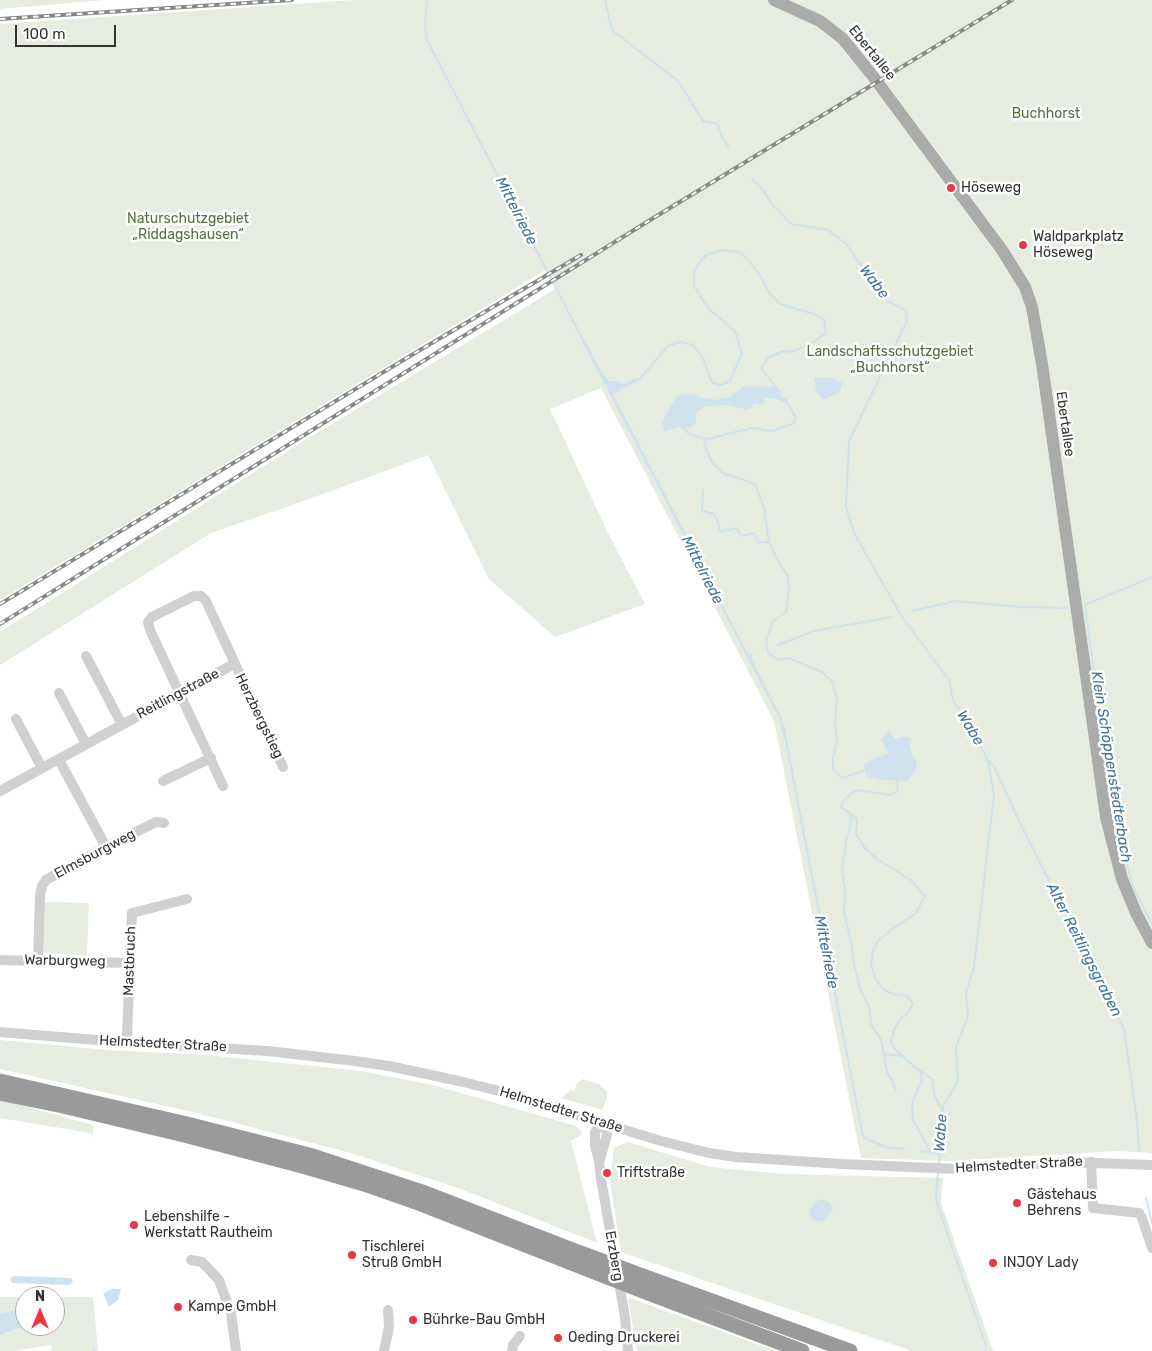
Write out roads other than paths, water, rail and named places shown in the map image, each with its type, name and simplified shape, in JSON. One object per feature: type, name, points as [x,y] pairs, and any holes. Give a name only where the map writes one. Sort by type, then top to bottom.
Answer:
[{"type":"highway","points":[[0,1081],[168,1119],[309,1156],[425,1193],[570,1255],[648,1293],[802,1351]]},
{"type":"highway","points":[[0,1093],[184,1135],[364,1184],[570,1255],[643,1276],[850,1351]]},
{"type":"main road","name":"Ebertallee","points":[[774,0],[820,21],[843,40],[1002,250],[1025,286],[1032,307],[1042,364],[1106,818],[1122,879],[1136,913],[1152,943]]},
{"type":"street","name":"Herzbergstieg","points":[[179,693],[148,622],[152,617],[194,596],[201,596],[206,601],[283,767]]},
{"type":"street","name":"Reitlingstraße","points":[[86,656],[122,725]]},
{"type":"street","name":"Reitlingstraße","points":[[0,790],[59,760],[234,664]]},
{"type":"street","points":[[59,693],[86,744]]},
{"type":"street","points":[[179,693],[223,786]]},
{"type":"street","points":[[16,719],[42,768]]},
{"type":"street","points":[[163,781],[211,758]]},
{"type":"street","points":[[59,760],[106,847]]},
{"type":"street","name":"Elmsburgweg","points":[[38,960],[40,896],[42,886],[46,880],[156,822],[164,824]]},
{"type":"street","name":"Mastbruch","points":[[127,1035],[132,913],[187,899]]},
{"type":"street","name":"Warburgweg","points":[[0,960],[129,963]]},
{"type":"street","name":"Helmstedter Straße","points":[[0,1026],[32,1034]]},
{"type":"street","name":"Helmstedter Straße","points":[[0,1032],[267,1051],[355,1060],[459,1081],[544,1104],[684,1147],[727,1156],[770,1160],[957,1169],[1042,1163],[1091,1162],[1152,1165]]},
{"type":"street","name":"Erzberg","points":[[604,1123],[607,1134],[599,1160],[625,1317],[628,1351]]},
{"type":"street","name":"Helmstedter Straße","points":[[1091,1162],[1093,1208],[1139,1213],[1152,1248]]},
{"type":"street","points":[[191,1260],[202,1262],[220,1280],[231,1313],[236,1351]]},
{"type":"street","points":[[384,1351],[389,1327],[388,1310]]},
{"type":"street","points":[[512,1351],[520,1336]]},
{"type":"water","points":[[586,342],[601,372],[609,381],[623,384],[635,379],[637,382],[613,394],[748,654],[752,654],[751,658],[781,717],[785,729],[816,892],[814,893],[783,730],[779,718],[583,343]]},
{"type":"water","points":[[814,378],[833,378],[842,383],[840,392],[823,400],[816,391]]},
{"type":"water","points":[[775,386],[788,404],[777,399],[765,398],[763,405],[755,403],[748,410],[728,405],[706,406],[696,413],[696,423],[690,428],[682,427],[664,431],[662,421],[677,396],[695,394],[698,397],[716,400],[730,397],[743,387]]},
{"type":"water","points":[[889,731],[895,739],[910,738],[910,747],[913,757],[917,762],[916,769],[908,781],[883,780],[866,776],[864,765],[874,758],[889,754],[881,740]]},
{"type":"water","points":[[821,1199],[829,1202],[833,1208],[823,1221],[813,1220],[809,1211]]},
{"type":"water","points":[[13,1276],[71,1278],[73,1282],[70,1285],[12,1283],[10,1279]]},
{"type":"water","points":[[112,1289],[121,1289],[118,1300],[109,1307],[103,1293]]},
{"type":"water","points":[[15,1310],[15,1330],[0,1335],[0,1313]]},
{"type":"waterway","name":"Mittelriede","points":[[427,0],[425,24],[427,40],[585,344]]},
{"type":"waterway","name":"Wabe","points":[[605,0],[612,30],[678,81],[703,121],[718,124],[722,138],[729,147]]},
{"type":"waterway","name":"Wabe","points":[[752,179],[761,187],[772,204],[791,224],[828,230],[846,244],[887,301],[906,310],[907,321],[849,441],[846,507],[854,533],[902,617],[949,680],[953,701],[973,729],[988,761],[994,795],[974,967],[966,993],[968,1016],[956,1047],[958,1081],[943,1106],[939,1165]]},
{"type":"waterway","points":[[634,381],[640,379],[668,346],[680,342],[693,345],[703,358],[713,383],[721,385],[730,381],[742,353],[735,331],[709,309],[694,286],[694,272],[700,262],[706,255],[723,250],[739,252],[749,261],[761,277],[769,293],[780,304],[817,315],[824,320],[826,333],[815,341],[794,351],[781,352],[768,358],[761,368],[781,393]]},
{"type":"waterway","points":[[682,427],[690,435],[707,439],[752,428],[773,431],[794,423],[795,416],[785,399]]},
{"type":"waterway","points":[[707,439],[704,445],[712,462],[723,473],[755,484],[764,508],[769,542],[788,577],[789,591],[786,612],[773,621],[766,641],[768,653],[778,660],[787,658],[822,672],[832,681],[837,700],[835,723],[837,740],[833,770],[843,778],[866,770]]},
{"type":"waterway","points":[[703,490],[702,511],[714,514],[720,532],[737,528],[741,536],[754,533],[758,542],[769,542]]},
{"type":"waterway","name":"Klein Schöppenstedterbach","points":[[1152,577],[1085,605],[1096,688],[1121,842],[1133,887],[1152,925]]},
{"type":"waterway","points":[[912,611],[956,601],[1020,607],[1067,608]]},
{"type":"waterway","points":[[778,645],[814,631],[892,617]]},
{"type":"waterway","name":"Mittelriede","points":[[782,726],[785,738]]},
{"type":"waterway","name":"Alter Reitlingsgraben","points":[[989,761],[994,766],[1020,823],[1124,1029],[1137,1120],[1139,1152]]},
{"type":"waterway","points":[[897,779],[898,790],[892,795],[856,790],[843,801],[841,807],[857,819],[856,834],[864,847],[877,859],[911,880],[925,896],[916,913],[878,941],[873,951],[871,963],[875,978],[883,989],[893,994],[907,996],[913,1003],[908,1013],[900,1019],[894,1030],[891,1042],[895,1049],[921,1073],[922,1080],[913,1101],[913,1120],[931,1153]]},
{"type":"waterway","points":[[850,813],[851,825],[846,841],[842,872],[845,888],[844,912],[854,964],[861,991],[869,1007],[871,1024],[881,1040],[884,1054],[902,1056]]},
{"type":"waterway","name":"Mittelriede","points":[[815,890],[863,1137],[885,1147],[904,1149]]},
{"type":"waterway","points":[[884,1055],[887,1072],[896,1090]]},
{"type":"waterway","points":[[918,1069],[932,1079],[935,1097],[942,1110]]},
{"type":"waterway","name":"Mittelriede","points":[[921,1151],[940,1154]]},
{"type":"waterway","name":"Wabe","points":[[938,1172],[937,1203],[986,1346],[985,1351]]},
{"type":"waterway","name":"Alter Reitlingsgraben","points":[[1146,1198],[1152,1223]]},
{"type":"railway","points":[[0,19],[292,0]]},
{"type":"railway","points":[[0,624],[655,217],[1012,0]]},
{"type":"railway","points":[[0,604],[581,255]]},
{"type":"place","name":"Höseweg","points":[[951,188]]},
{"type":"place","name":"Waldparkplatz Höseweg","points":[[1023,245]]},
{"type":"place","name":"Triftstraße","points":[[607,1173]]},
{"type":"place","name":"Gästehaus Behrens","points":[[1017,1203]]},
{"type":"place","name":"Lebenshilfe - Werkstatt Rautheim","points":[[134,1225]]},
{"type":"place","name":"Tischlerei Struß GmbH","points":[[352,1255]]},
{"type":"place","name":"INJOY Lady","points":[[993,1263]]},
{"type":"place","name":"Kampe GmbH","points":[[178,1307]]},
{"type":"place","name":"Bührke-Bau GmbH","points":[[413,1320]]},
{"type":"place","name":"Oeding Druckerei","points":[[558,1338]]},
{"type":"park label","name":"Buchhorst","points":[[1046,114]]},
{"type":"park label","name":"Naturschutzgebiet „Riddagshausen“","points":[[188,227]]},
{"type":"park label","name":"Landschaftsschutzgebiet „Buchhorst“","points":[[890,360]]}]
